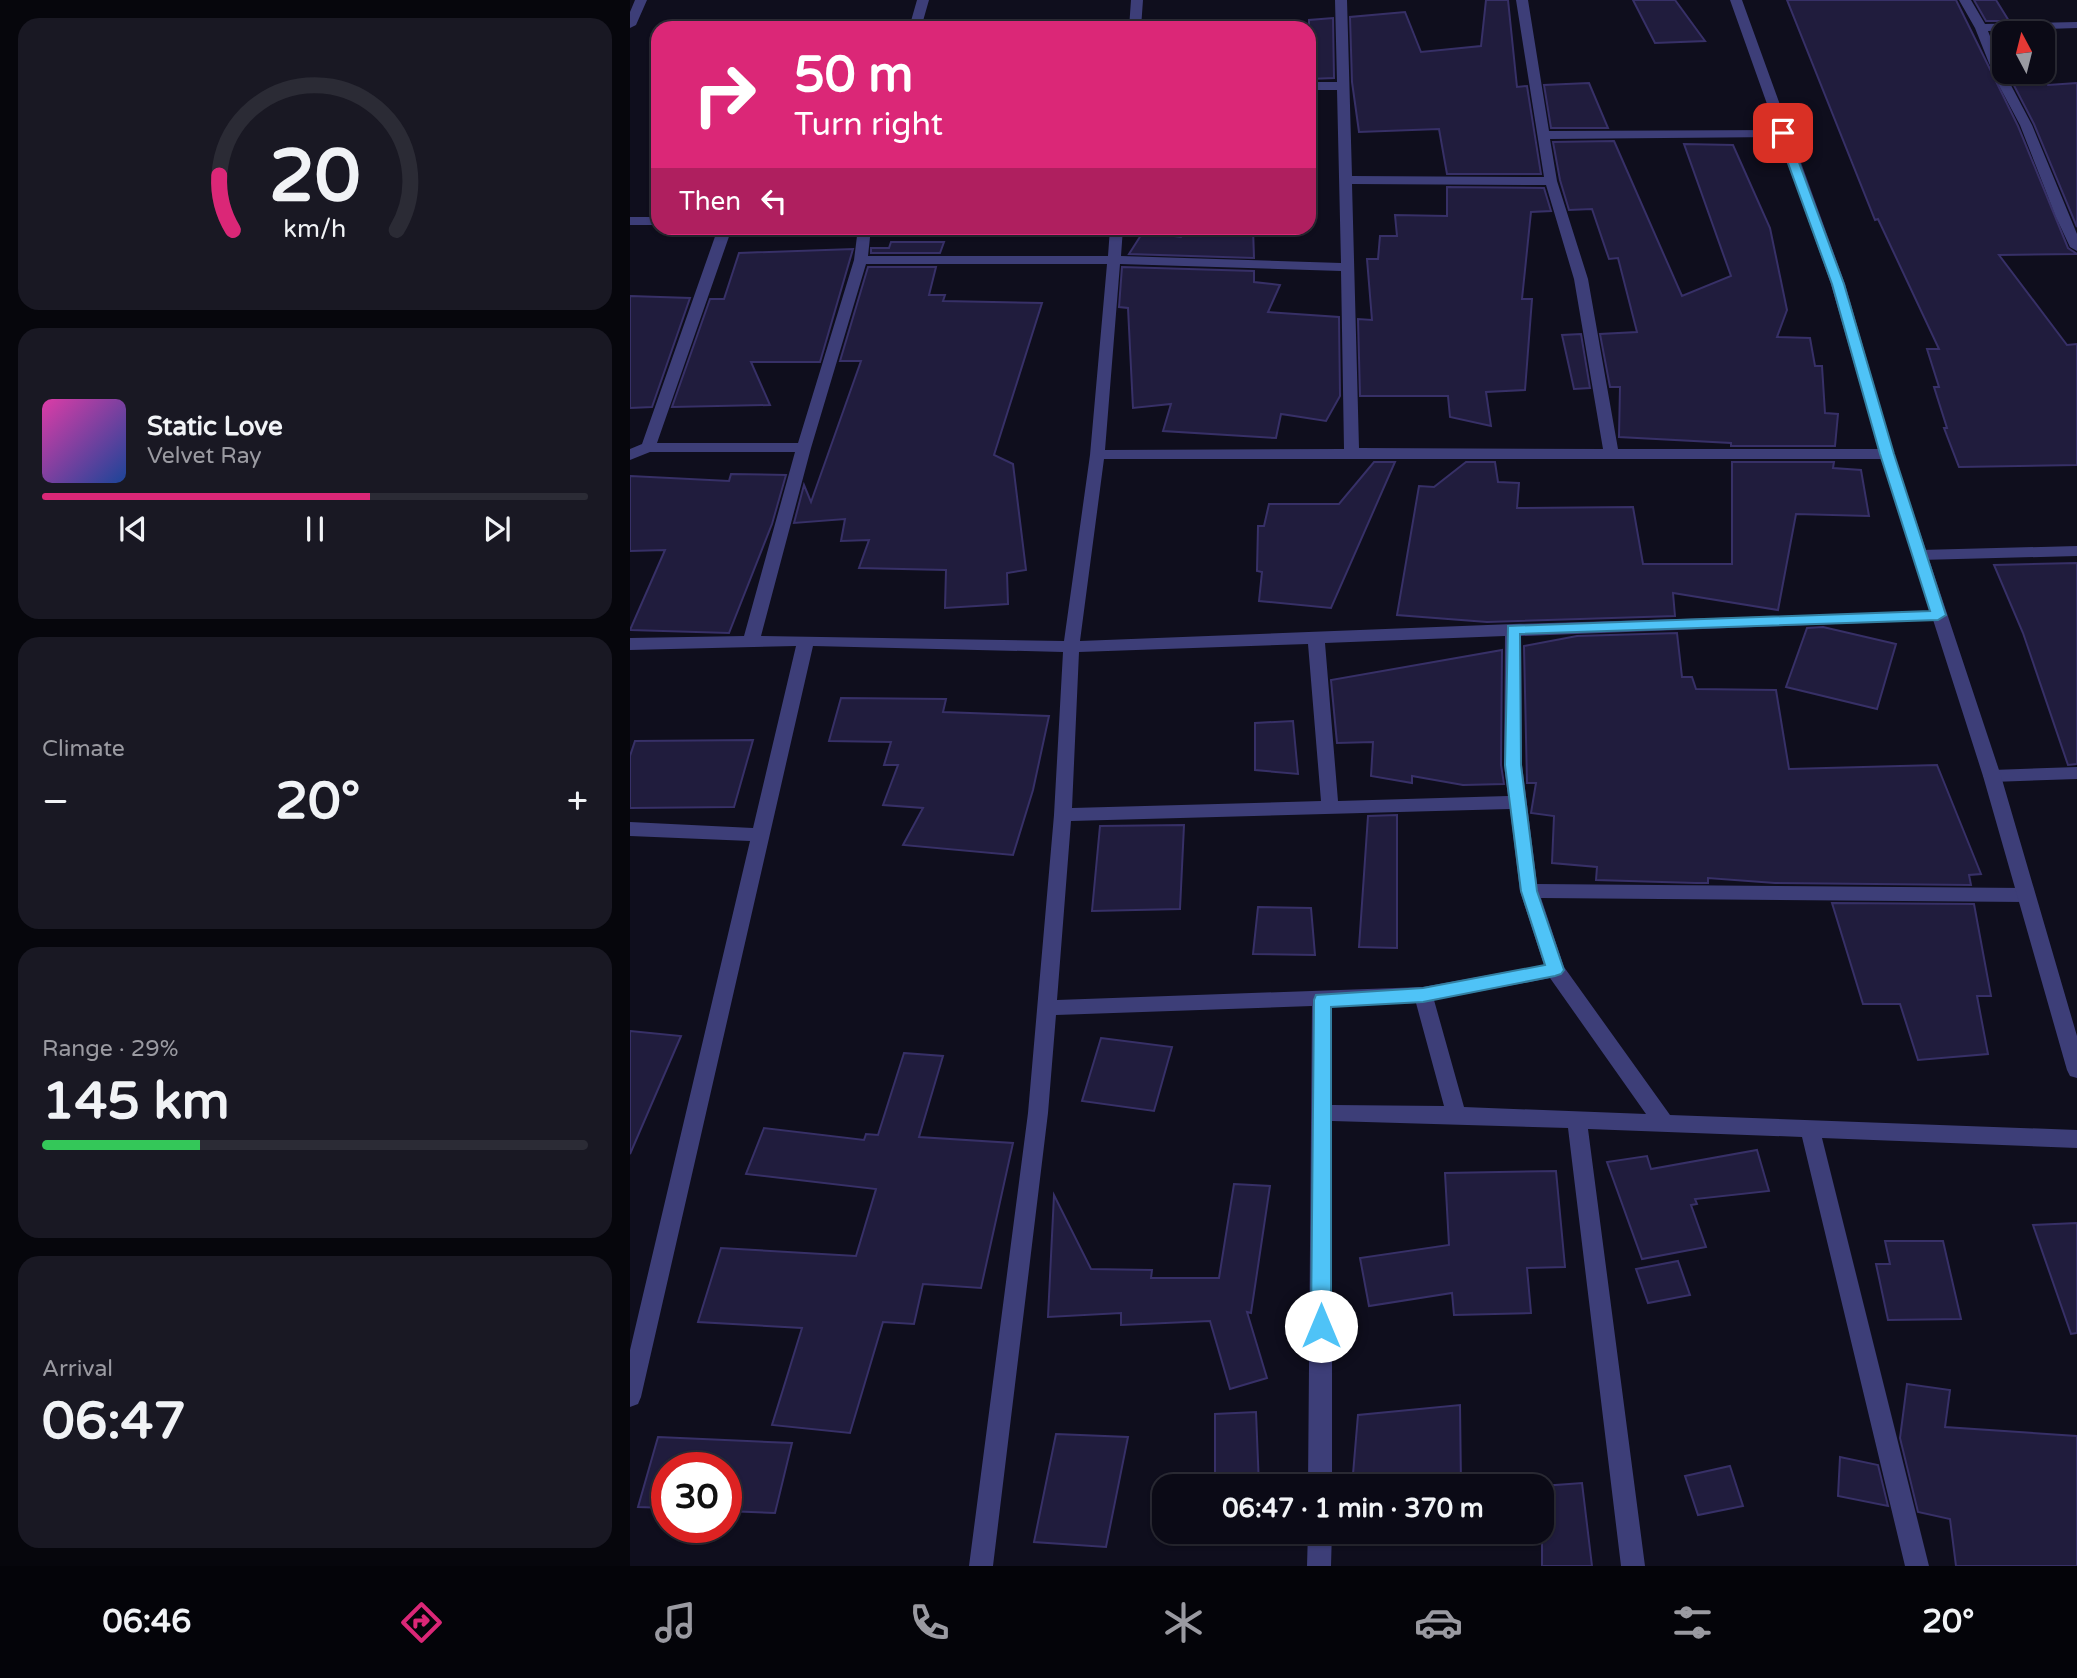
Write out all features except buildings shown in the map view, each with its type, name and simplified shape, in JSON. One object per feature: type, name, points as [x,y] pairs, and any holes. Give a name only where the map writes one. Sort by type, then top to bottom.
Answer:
[{"type":"street","points":[[630,25],[641,0]]},
{"type":"street","points":[[917,21],[923,0]]},
{"type":"street","points":[[1136,21],[1137,0]]},
{"type":"street","points":[[1341,0],[1352,453]]},
{"type":"street","points":[[1522,0],[1551,181],[1581,279],[1611,452]]},
{"type":"street","points":[[1736,0],[1838,284],[1887,454],[1992,776],[2077,1066]]},
{"type":"street","points":[[1965,0],[2026,125],[2062,217],[2077,247]]},
{"type":"street","points":[[1981,28],[2077,25]]},
{"type":"street","points":[[1316,86],[1343,86]]},
{"type":"street","points":[[1544,135],[1783,133]]},
{"type":"street","points":[[1345,180],[1551,181]]},
{"type":"street","points":[[630,221],[651,221]]},
{"type":"street","points":[[648,447],[723,235]]},
{"type":"street","points":[[751,641],[804,448],[861,260],[863,235]]},
{"type":"street","points":[[981,1566],[1038,1113],[1063,815],[1071,647],[1097,455],[1116,235]]},
{"type":"street","points":[[861,260],[1114,260],[1348,267]]},
{"type":"street","points":[[630,455],[648,447],[804,448]]},
{"type":"street","points":[[1097,455],[1611,452],[1887,454]]},
{"type":"street","points":[[1920,555],[2077,551]]},
{"type":"street","points":[[630,644],[806,640],[1071,647],[1938,615]]},
{"type":"street","points":[[1513,629],[1513,765],[1529,891],[1555,970],[1664,1123]]},
{"type":"street","points":[[1316,639],[1330,807]]},
{"type":"street","points":[[630,1397],[806,640]]},
{"type":"street","points":[[1992,776],[2077,773]]},
{"type":"street","points":[[1063,815],[1518,802]]},
{"type":"street","points":[[630,829],[762,835]]},
{"type":"street","points":[[1529,891],[2026,895]]},
{"type":"street","points":[[1047,1008],[1423,995],[1555,970]]},
{"type":"street","points":[[1423,995],[1456,1115]]},
{"type":"street","points":[[1320,1474],[1322,1000]]},
{"type":"street","points":[[1323,1114],[1456,1115],[2077,1139]]},
{"type":"street","points":[[1577,1121],[1633,1566]]},
{"type":"street","points":[[1810,1129],[1917,1566]]},
{"type":"street","points":[[1320,1544],[1320,1566]]},
{"type":"route","points":[[1321,1326],[1322,1000],[1423,995],[1555,970],[1529,891],[1513,765],[1513,629],[1938,615],[1887,454],[1838,284],[1783,133]]}]
